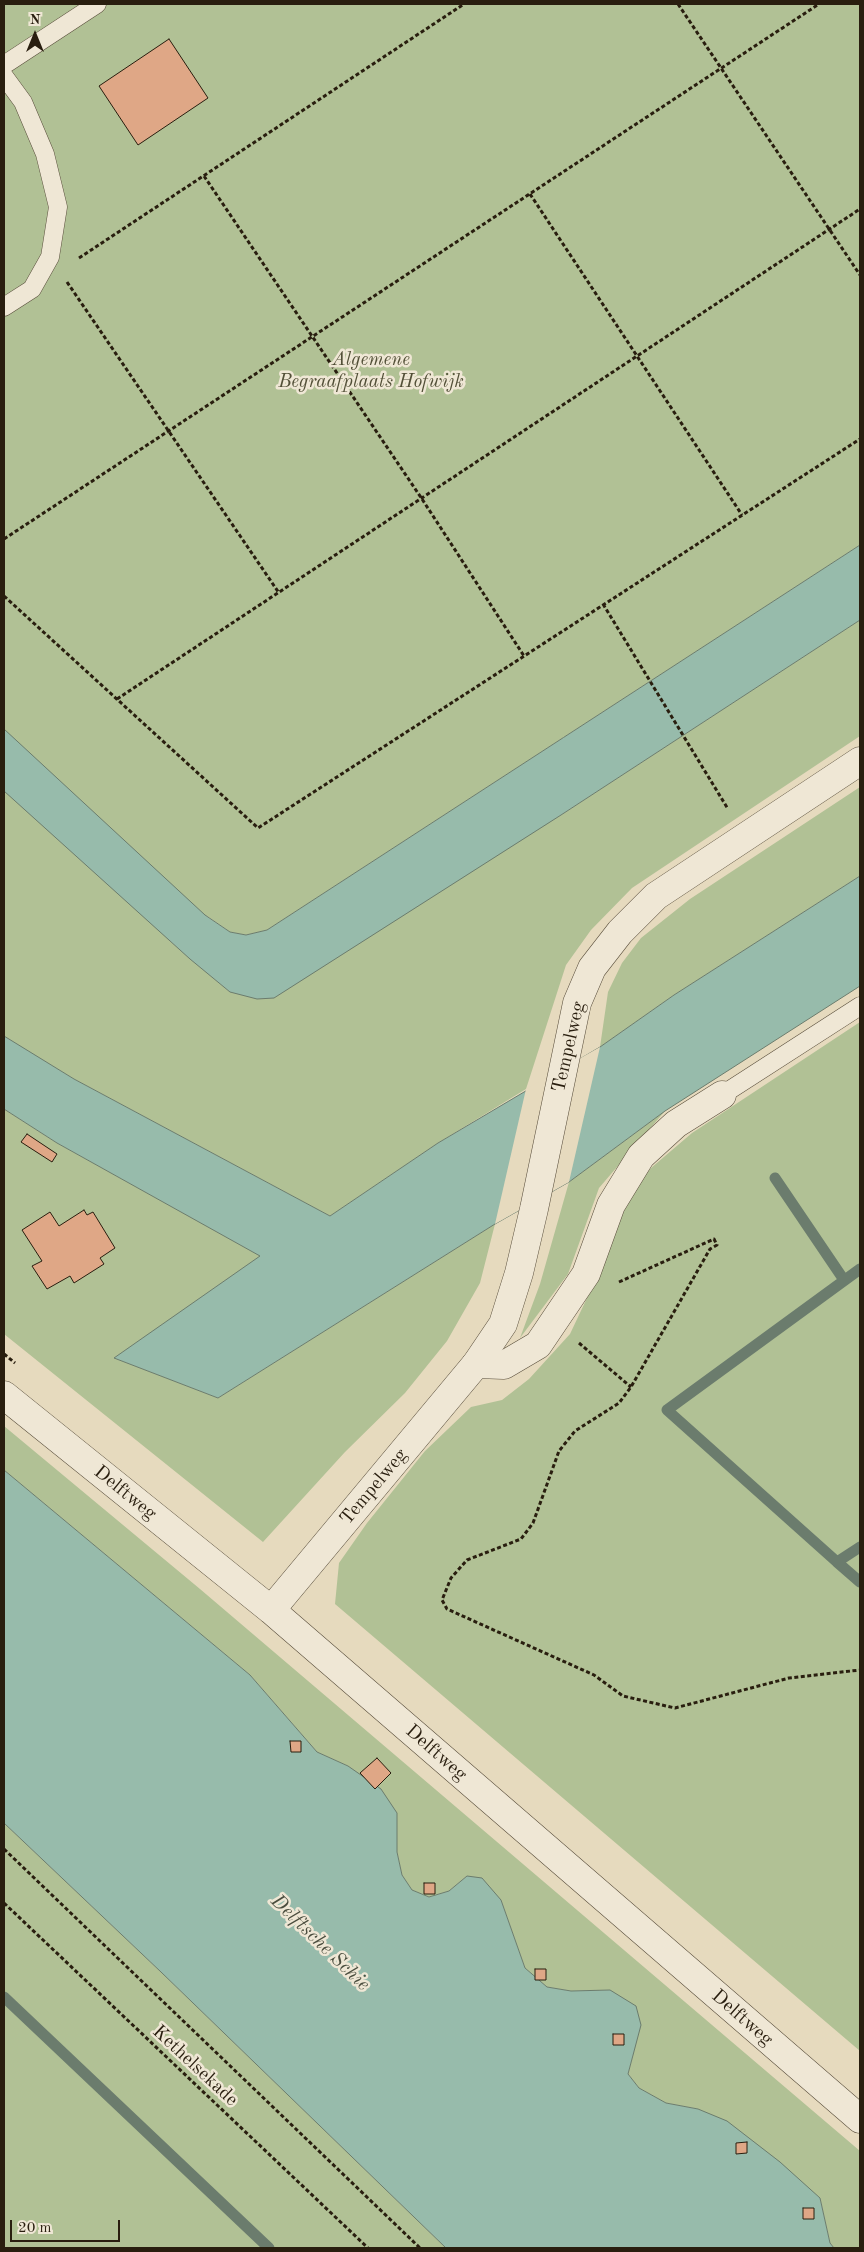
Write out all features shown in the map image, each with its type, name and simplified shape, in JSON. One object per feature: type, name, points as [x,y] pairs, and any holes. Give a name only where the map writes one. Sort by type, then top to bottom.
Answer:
[{"type":"street","name":"Tempelweg","points":[[271,1610],[476,1364],[503,1324],[519,1273],[534,1209],[577,1003],[592,968],[620,932],[656,896],[860,761]]},
{"type":"street","points":[[476,1364],[504,1365],[538,1344],[586,1274],[611,1205],[641,1156],[676,1124],[722,1095]]},
{"type":"street","name":"Delftweg","points":[[4,1395],[271,1610],[860,2119]]},
{"type":"lane","points":[[4,65],[97,4]]},
{"type":"lane","points":[[4,76],[23,102],[45,154],[58,207],[54,264],[32,289],[4,307]]},
{"type":"lane","points":[[722,1095],[860,1006]]},
{"type":"path","points":[[279,593],[54,264],[204,176],[464,4]]},
{"type":"path","points":[[678,4],[860,275]]},
{"type":"path","points":[[4,539],[819,4]]},
{"type":"path","points":[[204,176],[422,499],[524,656]]},
{"type":"path","points":[[530,194],[742,515]]},
{"type":"path","points":[[117,699],[860,209]]},
{"type":"path","points":[[4,596],[258,828],[860,439]]},
{"type":"path","points":[[603,604],[745,837]]},
{"type":"path","points":[[616,1283],[714,1239],[717,1245],[710,1249],[631,1387],[618,1403],[575,1431],[559,1451],[533,1522],[521,1539],[467,1560],[451,1578],[442,1600],[447,1609],[594,1675],[624,1696],[675,1708],[789,1678],[860,1670]]},
{"type":"path","points":[[576,1340],[631,1387]]},
{"type":"path","points":[[4,1849],[420,2248]]},
{"type":"path","name":"Kethelsekade","points":[[4,1903],[368,2248]]},
{"type":"green space","name":"Algemene Begraafplaats Hofwijk","points":[[4,4],[860,4],[860,545],[267,930],[246,935],[230,932],[207,916],[169,940],[230,992],[561,815],[860,620],[860,736],[632,888],[591,930],[566,965],[526,1089],[438,1143],[330,1216],[74,1079],[9,1040],[4,1043]]},
{"type":"green space","points":[[860,787],[860,876],[674,995],[600,1047],[608,992],[622,963],[641,938],[690,899]]},
{"type":"green space","points":[[860,1022],[860,2051],[335,1604],[339,1563],[367,1523],[425,1451],[471,1407],[502,1400],[529,1379],[570,1334],[595,1281],[630,1193],[651,1168],[692,1133]]},
{"type":"green space","points":[[4,1109],[57,1143],[261,1256],[115,1358],[218,1398],[495,1224],[480,1283],[447,1341],[405,1393],[345,1452],[263,1542],[4,1334]]},
{"type":"green space","points":[[665,1111],[599,1188],[568,1274],[520,1338],[540,1284],[569,1182]]},
{"type":"green space","points":[[4,1426],[200,1589],[860,2151],[860,2248],[834,2248],[830,2243],[820,2198],[698,2109],[666,2103],[639,2088],[628,2074],[633,2055],[610,1990],[571,1991],[547,1987],[525,1968],[501,1900],[467,1876],[449,1891],[429,1897],[412,1890],[402,1875],[397,1852],[397,1813],[348,1766],[317,1752],[250,1675],[4,1470]]},
{"type":"green space","points":[[4,1823],[161,1972],[446,2248],[4,2248]]},
{"type":"water","points":[[860,545],[860,620],[561,815],[274,998],[257,999],[230,992],[190,959],[4,791],[4,729],[205,915],[230,932],[246,935],[267,930]]},
{"type":"water","points":[[860,876],[860,986],[665,1111],[569,1182],[495,1224],[218,1398],[114,1358],[260,1256],[57,1143],[4,1109],[4,1036],[74,1079],[330,1216],[438,1143],[600,1047],[674,995]]},
{"type":"water","name":"Delftsche Schie","points":[[4,1470],[250,1675],[317,1752],[348,1766],[381,1789],[397,1813],[397,1852],[402,1875],[412,1890],[429,1897],[449,1891],[467,1876],[482,1878],[501,1900],[525,1968],[547,1987],[571,1991],[610,1990],[636,2006],[641,2025],[628,2074],[639,2088],[666,2103],[698,2109],[727,2121],[780,2162],[820,2198],[830,2243],[834,2248],[446,2248],[4,1823]]},
{"type":"pier","points":[[600,1047],[569,1182],[495,1224],[526,1089]]},
{"type":"building","points":[[169,39],[208,98],[138,145],[99,86]]},
{"type":"building","points":[[27,1134],[57,1154],[52,1162],[21,1142]]},
{"type":"building","points":[[84,1210],[87,1215],[93,1212],[115,1248],[100,1258],[104,1264],[74,1283],[70,1276],[47,1289],[32,1266],[42,1261],[22,1230],[50,1212],[59,1226]]},
{"type":"building","points":[[290,1741],[301,1741],[301,1752],[291,1752]]},
{"type":"building","points":[[377,1758],[391,1773],[375,1789],[360,1773]]},
{"type":"building","points":[[424,1883],[435,1883],[435,1894],[424,1894]]},
{"type":"building","points":[[535,1969],[546,1969],[546,1980],[535,1980]]},
{"type":"building","points":[[613,2034],[624,2034],[624,2045],[613,2045]]},
{"type":"building","points":[[747,2142],[747,2153],[736,2154],[736,2143]]},
{"type":"building","points":[[803,2208],[814,2208],[814,2219],[803,2219]]},
{"type":"waterway","points":[[775,1178],[844,1280]]},
{"type":"waterway","points":[[837,1562],[667,1410],[860,1269]]},
{"type":"waterway","points":[[860,1547],[837,1562],[860,1582]]},
{"type":"waterway","points":[[4,1997],[269,2248]]}]
